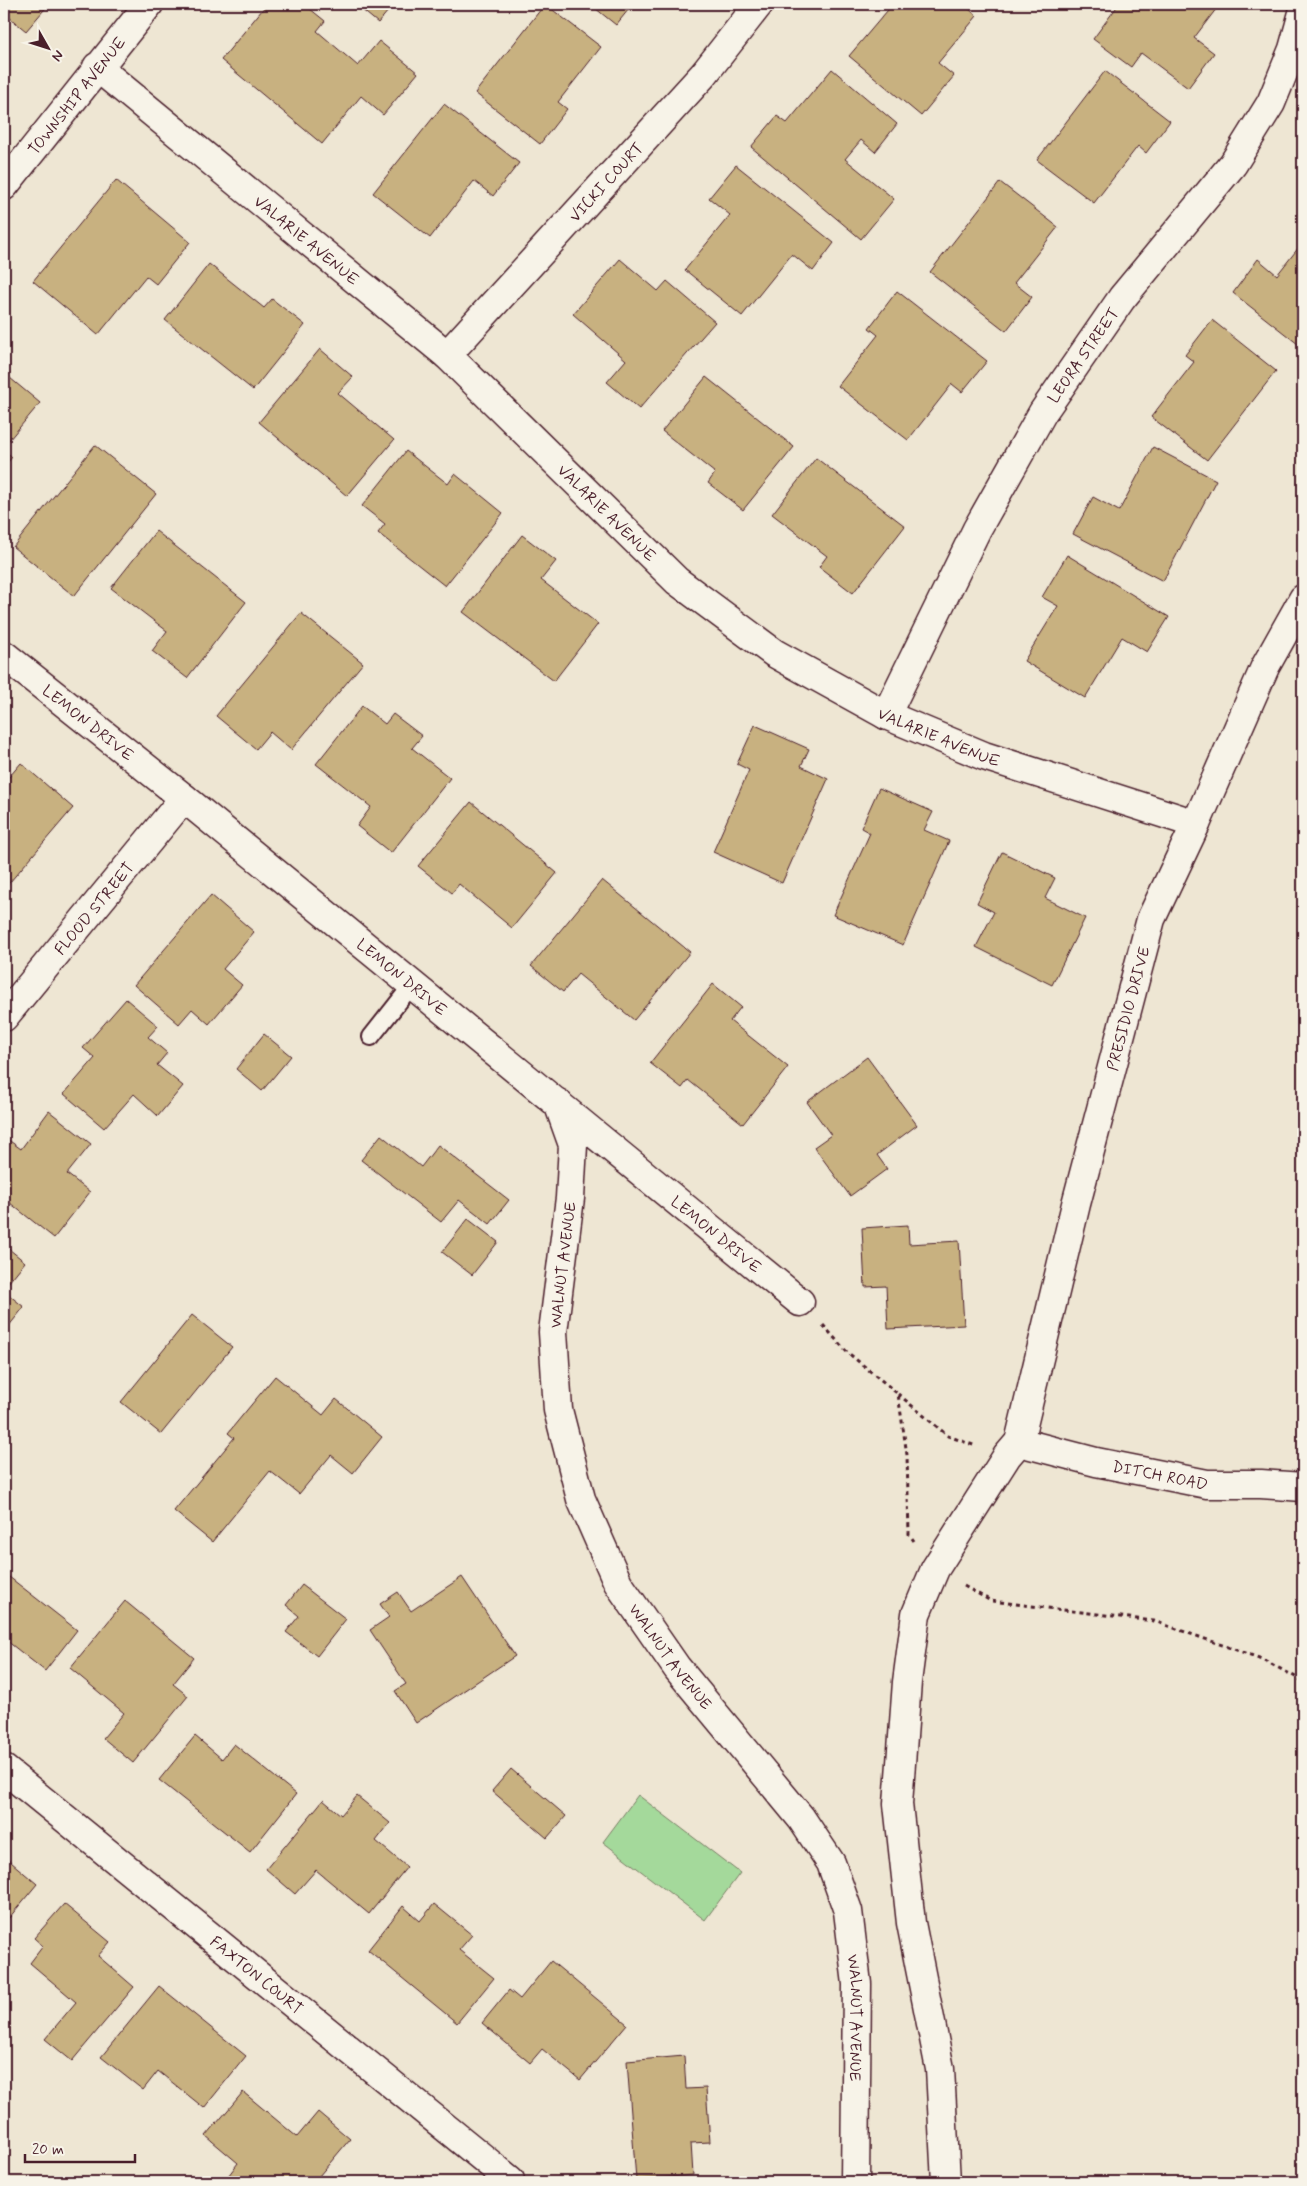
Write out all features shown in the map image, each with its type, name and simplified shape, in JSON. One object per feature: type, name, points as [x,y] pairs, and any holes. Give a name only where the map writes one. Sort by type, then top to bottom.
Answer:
[{"type":"street","name":"TOWNSHIP AVENUE","points":[[4,186],[149,4]]},
{"type":"street","name":"VICKI COURT","points":[[447,356],[704,74],[759,4]]},
{"type":"street","name":"LEORA STREET","points":[[886,715],[977,529],[1043,412],[1122,298],[1233,164],[1271,103],[1293,49],[1303,13]]},
{"type":"street","name":"VALARIE AVENUE","points":[[97,67],[447,356],[677,581],[774,653],[886,715],[984,756],[1196,824]]},
{"type":"street","name":"PRESIDIO DRIVE","points":[[946,2182],[940,2070],[911,1923],[898,1804],[907,1682],[916,1614],[935,1569],[1013,1449],[1152,919],[1265,667],[1303,599]]},
{"type":"street","name":"LEMON DRIVE","points":[[4,655],[184,798],[800,1302]]},
{"type":"street","name":"FLOOD STREET","points":[[4,1017],[184,798]]},
{"type":"street","name":"WALNUT AVENUE","points":[[558,1103],[573,1145],[570,1198],[553,1332],[558,1410],[581,1499],[618,1583],[677,1668],[801,1818],[832,1863],[848,1911],[857,1984],[855,2182]]},
{"type":"street","name":"DITCH ROAD","points":[[1013,1449],[1096,1462],[1207,1484],[1261,1484],[1303,1487]]},
{"type":"street","name":"FAXTON COURT","points":[[4,1769],[510,2180]]},
{"type":"lane","points":[[371,1037],[412,984]]},
{"type":"path","points":[[800,1302],[847,1352],[948,1436],[1013,1449]]},
{"type":"path","points":[[898,1394],[907,1454],[908,1534],[935,1569],[991,1602],[1154,1621],[1262,1659],[1303,1682]]},
{"type":"green space","points":[[638,1795],[740,1873],[705,1920],[603,1842]]},
{"type":"building","points":[[4,4],[49,4],[26,31],[4,13]]},
{"type":"building","points":[[267,4],[304,4],[325,21],[317,31],[358,66],[379,41],[418,73],[383,115],[361,96],[322,144],[221,60]]},
{"type":"building","points":[[355,4],[394,4],[378,23]]},
{"type":"building","points":[[545,4],[601,47],[558,102],[567,109],[540,144],[475,93]]},
{"type":"building","points":[[590,4],[633,4],[616,25]]},
{"type":"building","points":[[893,4],[963,4],[977,16],[938,63],[954,76],[921,116],[849,56]]},
{"type":"building","points":[[1119,4],[1220,4],[1194,38],[1214,53],[1188,88],[1141,53],[1131,67],[1093,39]]},
{"type":"building","points":[[832,69],[897,124],[875,152],[861,140],[845,159],[894,199],[861,239],[751,147],[777,116],[787,123]]},
{"type":"building","points":[[1105,71],[1170,121],[1146,153],[1138,146],[1094,203],[1037,160]]},
{"type":"building","points":[[444,104],[519,163],[493,196],[474,181],[430,238],[373,193]]},
{"type":"building","points":[[736,165],[834,243],[813,271],[792,254],[742,316],[685,270],[730,215],[709,198]]},
{"type":"building","points":[[116,180],[190,242],[156,284],[146,276],[98,335],[33,281]]},
{"type":"building","points":[[1000,182],[1058,227],[1014,283],[1032,297],[1006,331],[930,272]]},
{"type":"building","points":[[1303,242],[1303,348],[1233,293],[1258,259],[1277,275]]},
{"type":"building","points":[[620,259],[658,291],[667,281],[715,322],[639,409],[607,382],[626,360],[573,314]]},
{"type":"building","points":[[209,264],[264,308],[272,299],[305,325],[253,390],[165,320]]},
{"type":"building","points":[[897,291],[987,361],[962,392],[952,384],[908,440],[838,386],[878,335],[869,328]]},
{"type":"building","points":[[1212,320],[1276,371],[1207,460],[1151,417],[1194,362],[1185,355]]},
{"type":"building","points":[[320,349],[353,377],[338,393],[394,440],[347,496],[259,422]]},
{"type":"building","points":[[4,373],[40,403],[4,446]]},
{"type":"building","points":[[706,377],[794,447],[743,510],[708,483],[715,473],[662,431]]},
{"type":"building","points":[[95,445],[156,494],[74,596],[13,547]]},
{"type":"building","points":[[1153,447],[1216,480],[1163,581],[1073,534],[1093,497],[1119,511]]},
{"type":"building","points":[[4,450],[12,457],[4,467]]},
{"type":"building","points":[[406,451],[448,484],[455,474],[503,513],[445,586],[378,533],[385,524],[362,506]]},
{"type":"building","points":[[816,458],[905,526],[853,593],[819,567],[827,556],[772,514]]},
{"type":"building","points":[[156,531],[246,602],[187,678],[152,651],[167,631],[111,588]]},
{"type":"building","points":[[522,535],[556,561],[541,580],[598,624],[554,681],[463,612]]},
{"type":"building","points":[[1067,555],[1169,617],[1147,652],[1122,637],[1085,698],[1024,661],[1058,606],[1042,597]]},
{"type":"building","points":[[301,613],[363,663],[291,750],[270,732],[256,749],[216,716]]},
{"type":"building","points":[[362,706],[385,724],[393,714],[422,736],[412,748],[450,778],[391,853],[357,826],[371,807],[316,764]]},
{"type":"building","points":[[755,725],[809,749],[801,766],[828,779],[782,883],[713,852],[749,770],[737,764]]},
{"type":"building","points":[[21,763],[73,808],[4,889],[4,783]]},
{"type":"building","points":[[879,788],[933,812],[924,830],[949,841],[903,945],[833,915],[870,833],[861,828]]},
{"type":"building","points":[[471,802],[557,873],[512,928],[459,884],[452,893],[418,866]]},
{"type":"building","points":[[1002,852],[1055,878],[1045,898],[1085,918],[1052,985],[976,947],[994,912],[977,903]]},
{"type":"building","points":[[602,880],[690,952],[634,1020],[578,974],[563,992],[531,966]]},
{"type":"building","points":[[211,895],[254,932],[223,969],[242,985],[209,1024],[192,1009],[179,1024],[134,985]]},
{"type":"building","points":[[713,984],[741,1007],[730,1021],[788,1067],[743,1124],[688,1080],[682,1088],[650,1063]]},
{"type":"building","points":[[126,999],[158,1026],[148,1037],[167,1053],[157,1065],[183,1086],[158,1116],[134,1094],[104,1128],[64,1094],[95,1058],[83,1048]]},
{"type":"building","points":[[264,1034],[291,1056],[262,1091],[236,1069]]},
{"type":"building","points":[[867,1057],[917,1125],[877,1155],[887,1169],[850,1196],[814,1147],[831,1135],[807,1102]]},
{"type":"building","points":[[49,1111],[91,1144],[67,1174],[90,1192],[54,1238],[10,1203],[4,1212],[4,1143],[7,1139],[21,1149]]},
{"type":"building","points":[[381,1135],[421,1167],[438,1145],[509,1200],[490,1224],[459,1200],[441,1222],[361,1160]]},
{"type":"building","points":[[468,1219],[498,1242],[472,1275],[442,1252]]},
{"type":"building","points":[[908,1225],[909,1244],[959,1241],[964,1325],[888,1329],[886,1286],[865,1287],[862,1228]]},
{"type":"building","points":[[4,1245],[25,1262],[4,1288]]},
{"type":"building","points":[[4,1291],[24,1307],[4,1332]]},
{"type":"building","points":[[192,1315],[232,1347],[161,1434],[121,1402]]},
{"type":"building","points":[[275,1376],[323,1415],[336,1399],[382,1437],[353,1473],[331,1455],[299,1494],[270,1471],[212,1542],[174,1511],[234,1438],[228,1433]]},
{"type":"building","points":[[4,1573],[77,1630],[45,1671],[7,1641],[4,1645]]},
{"type":"building","points":[[462,1577],[515,1656],[416,1723],[395,1691],[406,1684],[370,1630],[389,1617],[380,1604],[398,1592],[411,1611]]},
{"type":"building","points":[[302,1585],[346,1619],[317,1656],[286,1632],[299,1616],[286,1605]]},
{"type":"building","points":[[125,1601],[194,1658],[173,1684],[188,1696],[133,1763],[103,1738],[124,1713],[70,1668]]},
{"type":"building","points":[[195,1736],[222,1759],[234,1744],[296,1794],[250,1852],[159,1780]]},
{"type":"building","points":[[511,1769],[566,1816],[547,1838],[492,1791]]},
{"type":"building","points":[[357,1796],[390,1823],[376,1841],[407,1867],[369,1914],[316,1870],[295,1894],[266,1869],[323,1800],[341,1815]]},
{"type":"building","points":[[4,1858],[37,1884],[4,1924]]},
{"type":"building","points":[[64,1904],[110,1942],[98,1956],[134,1987],[72,2061],[45,2039],[76,2002],[30,1963],[43,1946],[34,1938]]},
{"type":"building","points":[[434,1904],[472,1935],[459,1950],[494,1978],[457,2023],[368,1950],[403,1906],[420,1921]]},
{"type":"building","points":[[551,1961],[627,2024],[580,2080],[542,2049],[530,2063],[482,2023],[509,1990],[520,1999]]},
{"type":"building","points":[[159,1986],[246,2056],[204,2108],[158,2071],[143,2090],[101,2057]]},
{"type":"building","points":[[684,2056],[686,2089],[706,2088],[710,2142],[691,2143],[693,2175],[636,2180],[627,2061]]},
{"type":"building","points":[[243,2092],[297,2137],[318,2112],[350,2139],[314,2182],[228,2182],[225,2180],[238,2163],[206,2136]]}]
